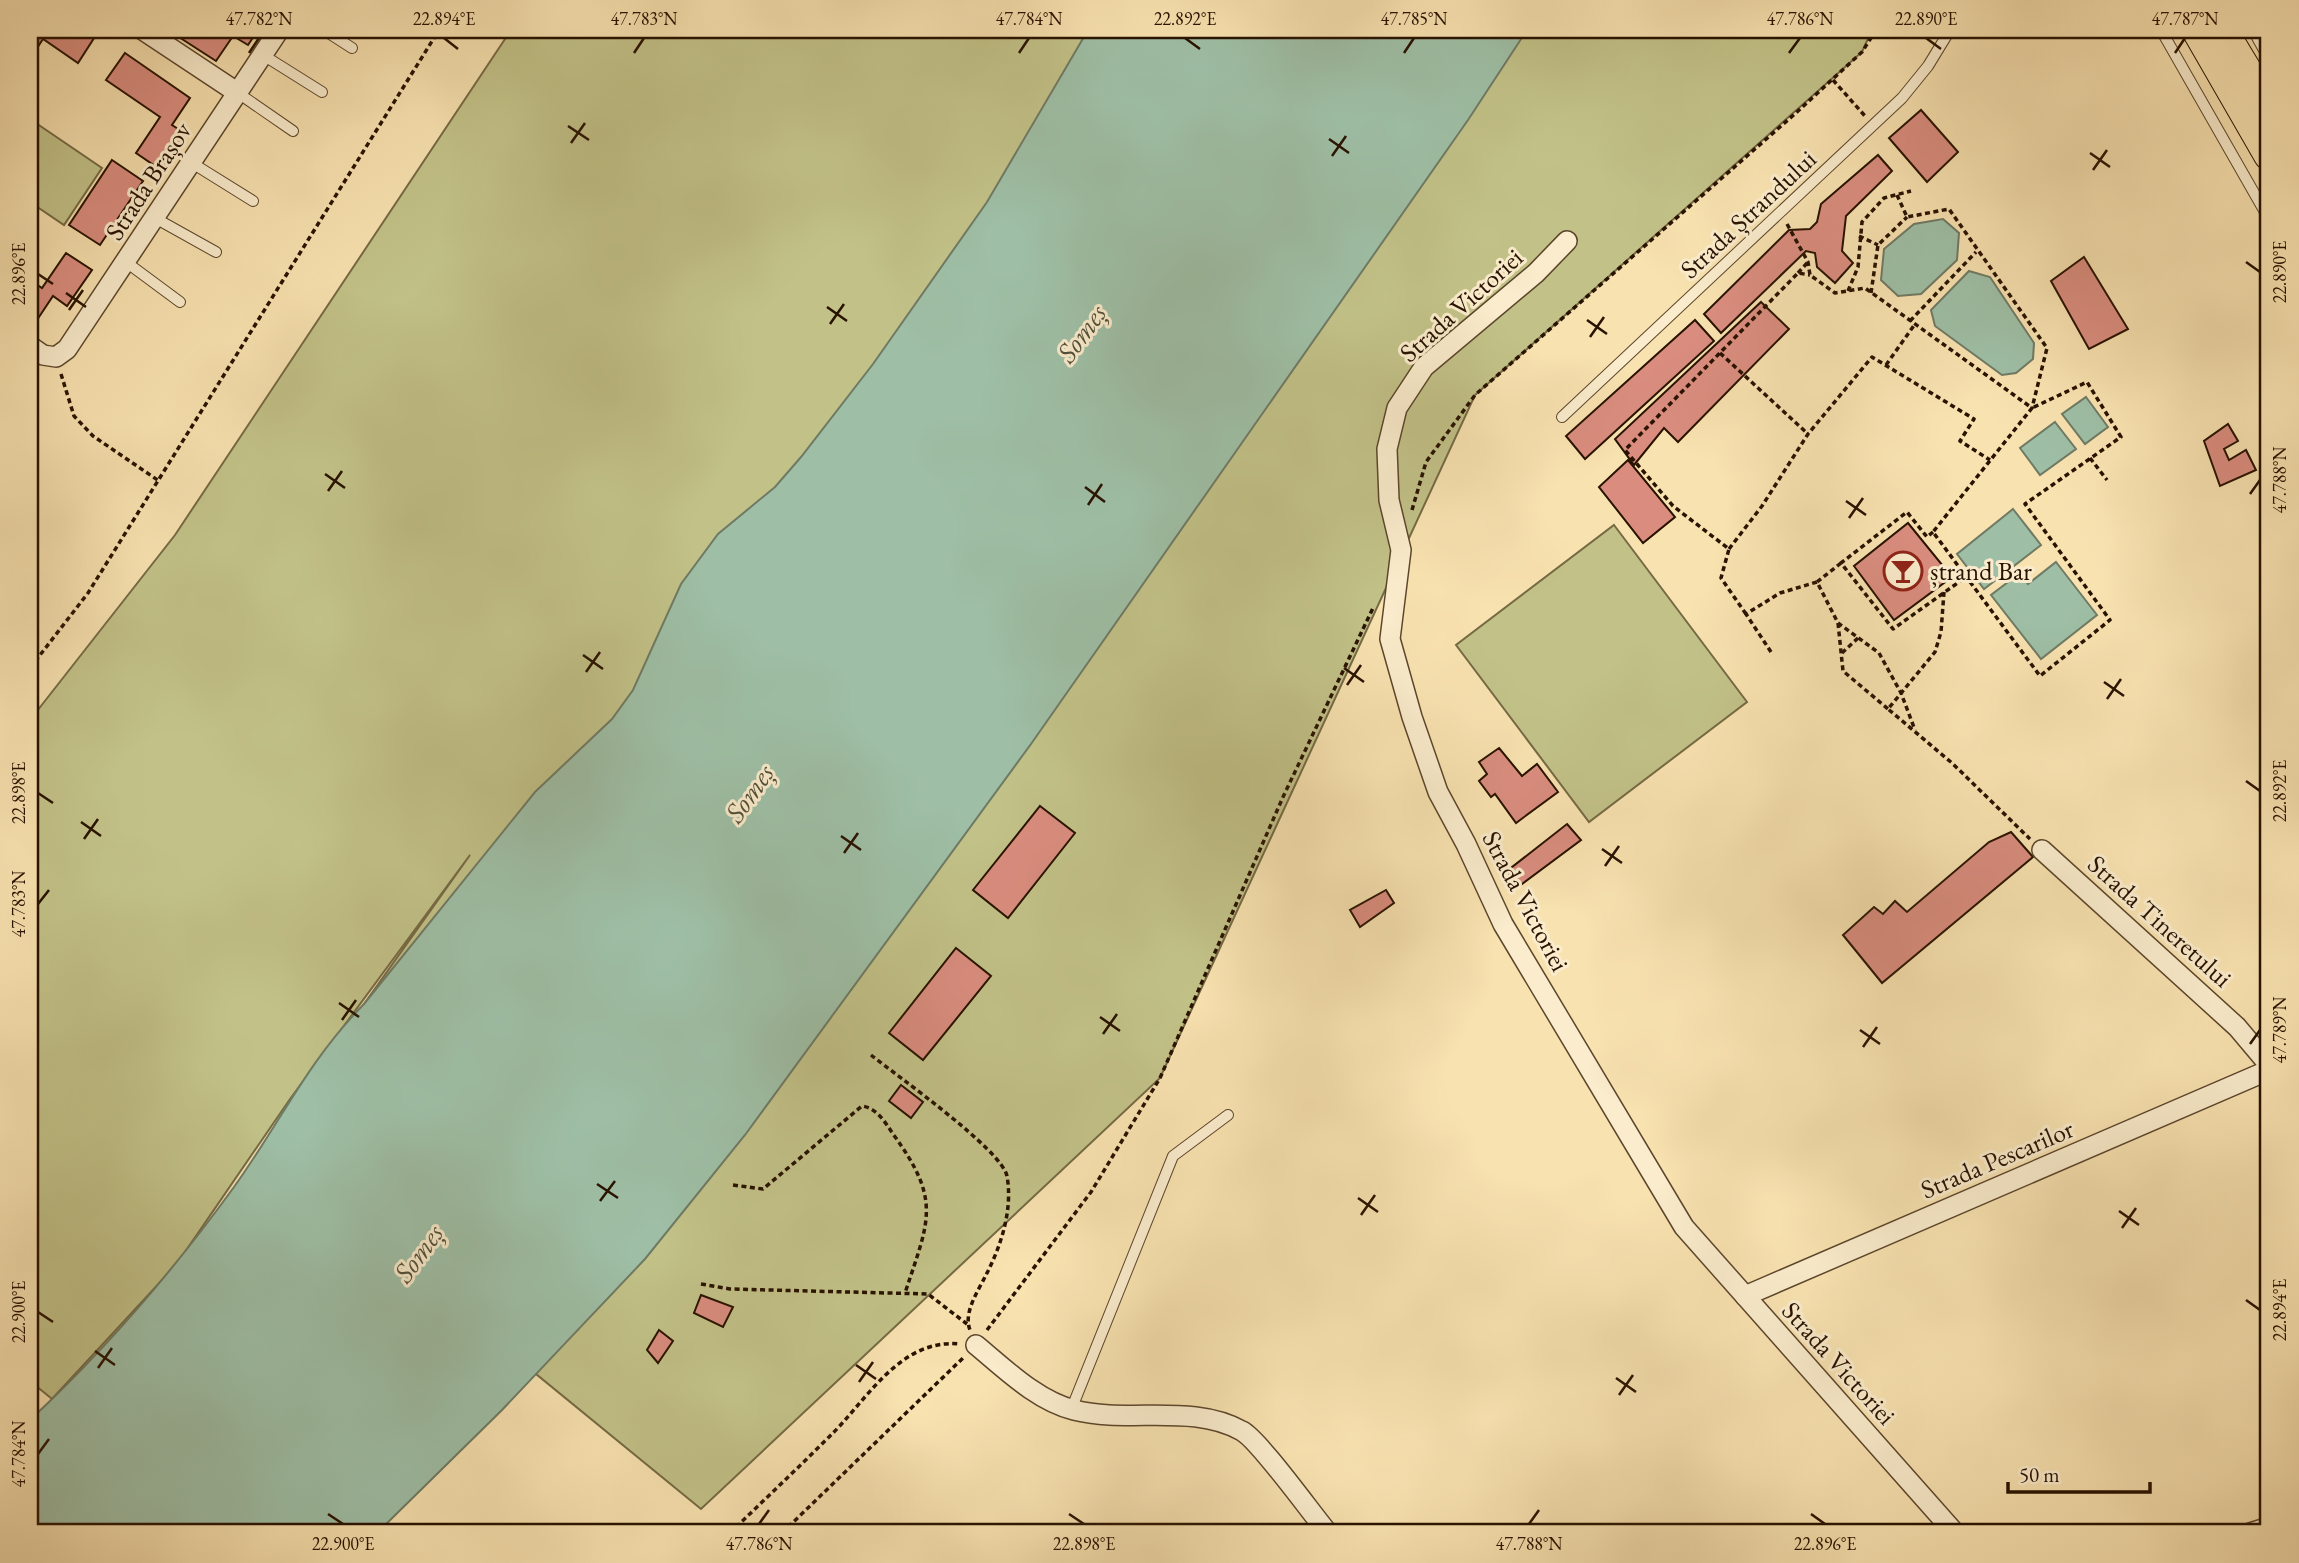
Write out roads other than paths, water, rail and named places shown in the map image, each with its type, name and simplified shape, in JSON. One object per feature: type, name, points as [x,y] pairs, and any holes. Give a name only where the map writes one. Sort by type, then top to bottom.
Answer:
[{"type":"main road","points":[[2197,30],[2256,101]]},
{"type":"main road","points":[[2222,30],[2256,101],[2269,155]]},
{"type":"street","points":[[143,30],[238,93]]},
{"type":"street","name":"Strada Brașov","points":[[30,346],[43,355],[56,357],[80,332],[279,30]]},
{"type":"street","name":"Strada Victoriei","points":[[1567,242],[1536,273],[1424,368],[1397,408],[1387,449],[1389,500],[1401,550],[1390,639],[1438,792],[1466,844],[1503,924],[1684,1227],[1955,1533]]},
{"type":"street","name":"Strada Tineretului","points":[[2042,850],[2237,1027],[2269,1067]]},
{"type":"street","name":"Strada Pescarilor","points":[[1745,1296],[2269,1067]]},
{"type":"street","points":[[976,1345],[1028,1387],[1071,1410],[1107,1416],[1212,1418],[1245,1432],[1328,1533]]},
{"type":"street","points":[[2250,1533],[2269,1527]]},
{"type":"lane","points":[[324,30],[352,48]]},
{"type":"lane","name":"Strada Ștrandului","points":[[1562,418],[1911,88],[1950,30]]},
{"type":"lane","points":[[2161,30],[2269,219]]},
{"type":"lane","points":[[2253,30],[2269,59]]},
{"type":"lane","points":[[263,55],[322,92]]},
{"type":"lane","points":[[238,93],[293,131]]},
{"type":"lane","points":[[192,163],[253,201]]},
{"type":"lane","points":[[155,218],[216,251]]},
{"type":"lane","points":[[126,262],[180,302]]},
{"type":"lane","points":[[1071,1410],[1173,1156],[1228,1115]]},
{"type":"water","name":"Someș","points":[[1088,30],[1527,30],[1468,120],[1031,744],[745,1135],[645,1259],[502,1410],[377,1533],[30,1533],[30,1420],[112,1337],[187,1249],[234,1187],[326,1048],[535,792],[612,719],[633,690],[681,584],[718,534],[775,487],[873,364],[987,202]]},
{"type":"water","points":[[1943,219],[1959,233],[1957,260],[1921,294],[1898,296],[1881,280],[1884,249],[1914,224]]},
{"type":"water","points":[[1969,271],[1990,277],[2034,343],[2033,359],[2016,373],[2002,375],[1935,326],[1931,310]]},
{"type":"water","points":[[2086,397],[2108,427],[2085,444],[2062,414]]},
{"type":"water","points":[[2055,422],[2076,449],[2040,475],[2020,448]]},
{"type":"water","points":[[2013,509],[2041,545],[1984,589],[1957,554]]},
{"type":"water","points":[[2056,562],[2097,615],[2041,659],[1991,595],[2020,573],[2028,584]]},
{"type":"place","name":"ștrand Bar","points":[[1903,571]]}]
